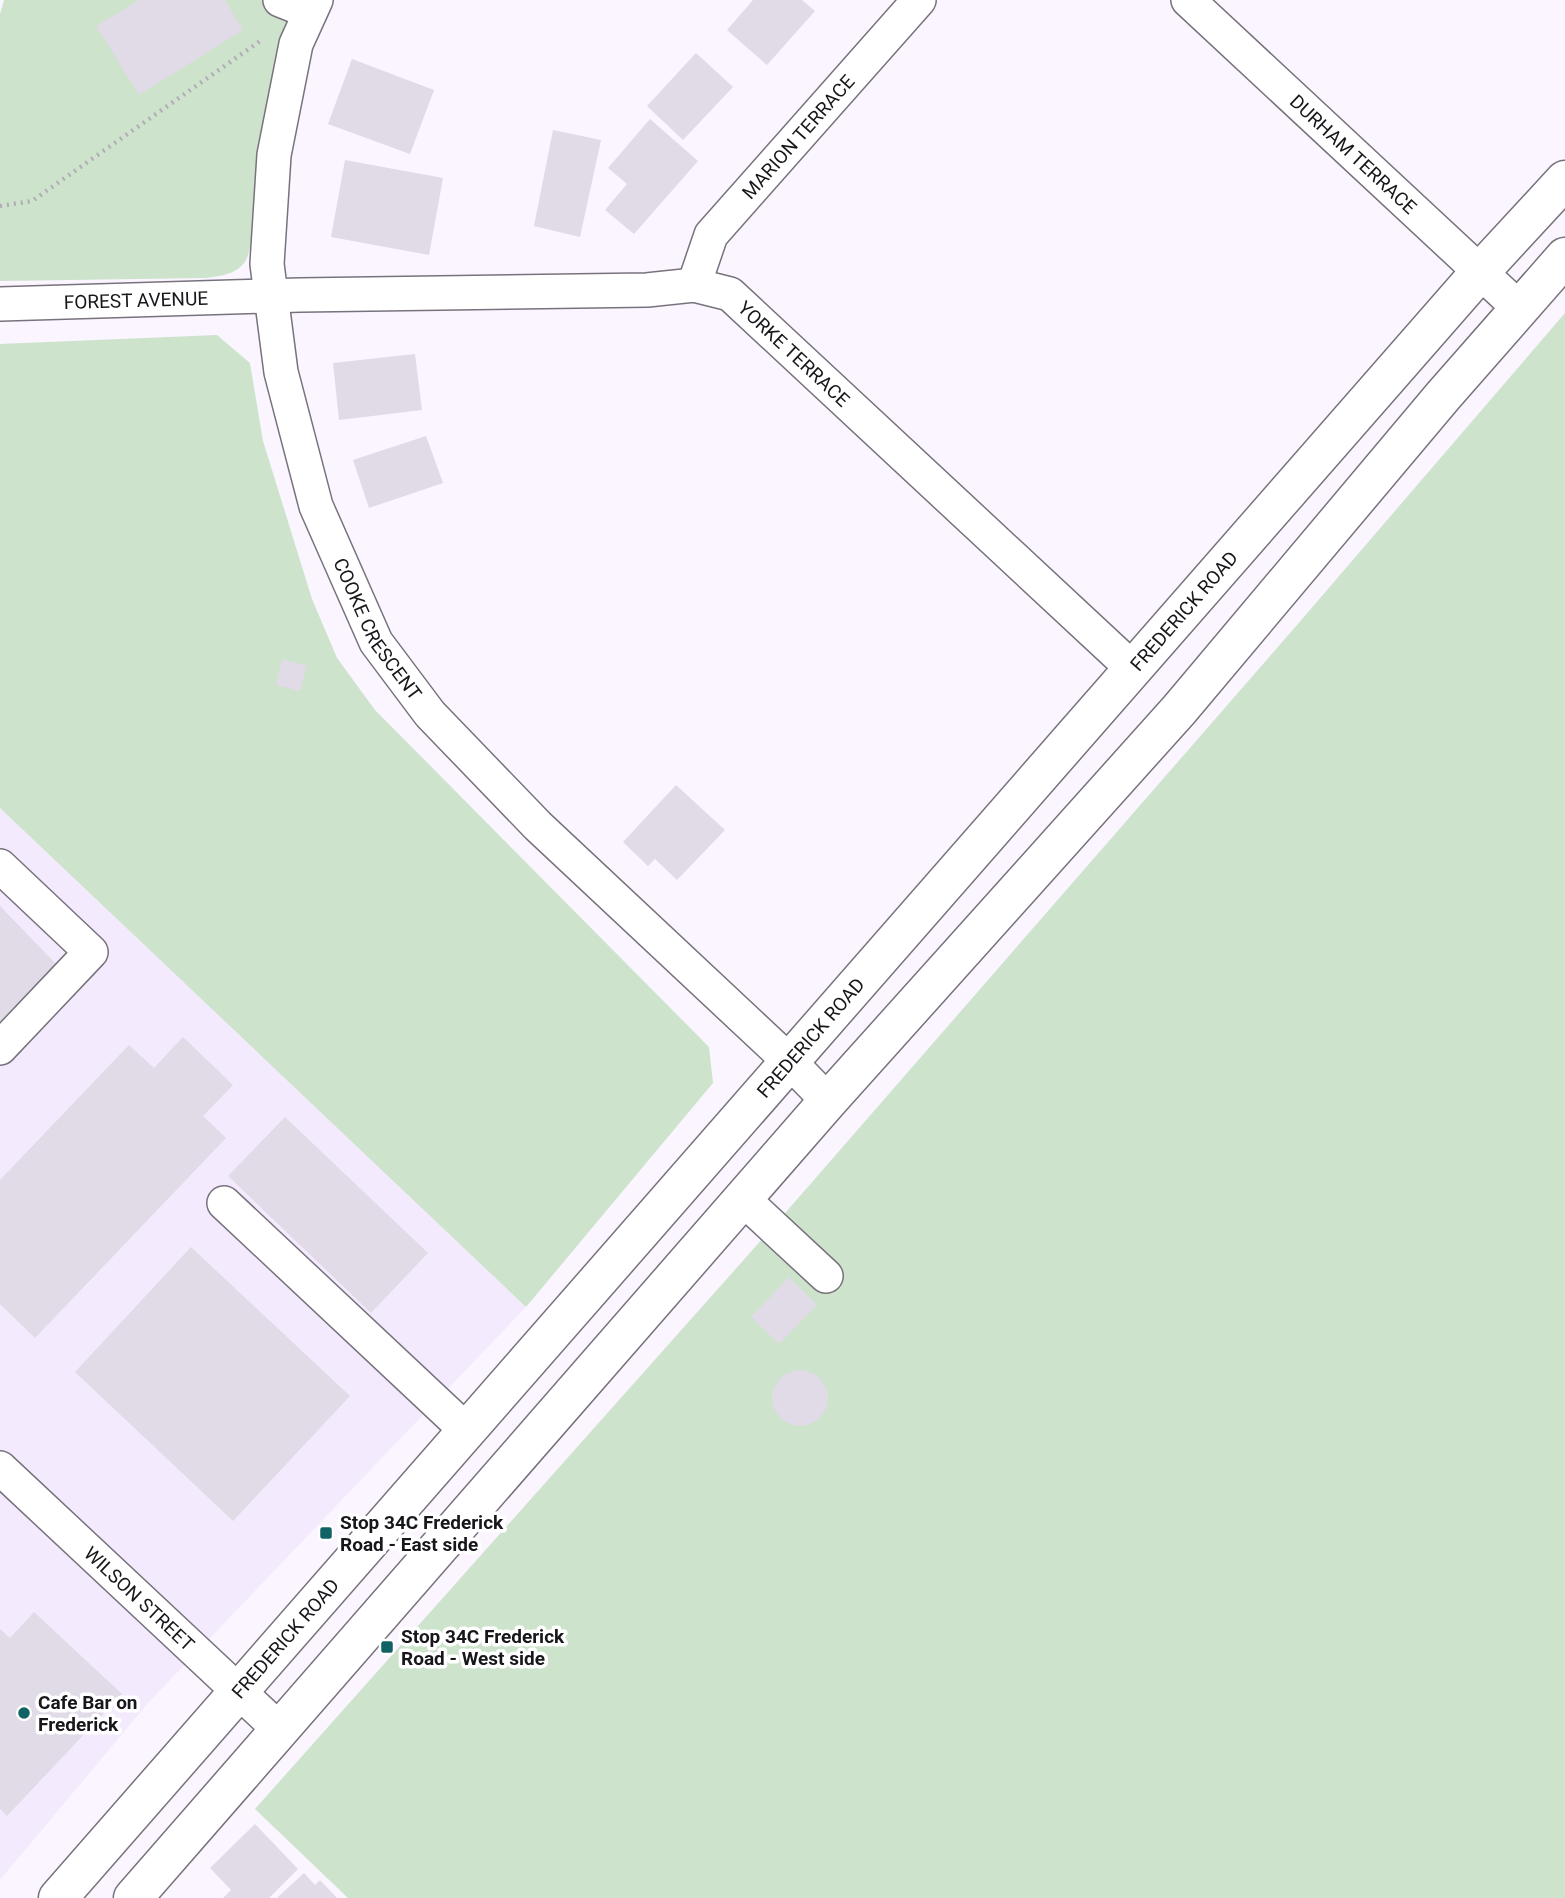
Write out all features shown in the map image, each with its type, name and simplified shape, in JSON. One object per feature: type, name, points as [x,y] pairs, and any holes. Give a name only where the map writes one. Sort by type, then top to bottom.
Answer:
[{"type":"main road","name":"FREDERICK ROAD","points":[[58,1898],[1480,272],[1565,180]]},
{"type":"main road","points":[[133,1898],[828,1101],[1179,710],[1434,406],[1565,257]]},
{"type":"street","points":[[279,0],[313,6]]},
{"type":"street","name":"MARION TERRACE","points":[[694,285],[711,235],[919,0]]},
{"type":"street","name":"DURHAM TERRACE","points":[[1188,0],[1520,309]]},
{"type":"street","name":"COOKE CRESCENT","points":[[313,6],[296,44],[274,155],[267,264],[281,372],[316,506],[376,642],[430,713],[538,826],[790,1062],[828,1101]]},
{"type":"street","name":"YORKE TERRACE","points":[[272,296],[647,290],[694,285],[730,294],[1133,669]]},
{"type":"street","name":"FOREST AVENUE","points":[[0,304],[272,296]]},
{"type":"street","points":[[0,866],[91,952],[0,1048]]},
{"type":"street","points":[[743,1199],[826,1276]]},
{"type":"street","points":[[224,1203],[467,1431]]},
{"type":"street","name":"WILSON STREET","points":[[0,1468],[280,1730]]},
{"type":"path","points":[[0,206],[32,201],[271,34]]},
{"type":"shaded area","points":[[0,808],[526,1307],[149,1702],[0,1880]]},
{"type":"green space","points":[[4,0],[298,0],[268,99],[257,161],[252,237],[247,258],[240,268],[206,278],[0,281],[0,14]]},
{"type":"green space","points":[[1565,313],[1565,1898],[348,1898],[255,1809],[773,1227]]},
{"type":"green space","points":[[217,335],[250,363],[263,441],[312,599],[337,658],[375,710],[709,1047],[713,1083],[526,1307],[0,808],[0,344]]},
{"type":"building","points":[[139,0],[225,0],[243,30],[139,95],[96,26]]},
{"type":"building","points":[[753,0],[802,0],[815,11],[767,65],[727,30]]},
{"type":"building","points":[[696,53],[733,87],[683,140],[647,106]]},
{"type":"building","points":[[352,59],[434,90],[410,154],[328,124]]},
{"type":"building","points":[[650,119],[698,161],[634,234],[605,210],[627,184],[608,168]]},
{"type":"building","points":[[553,130],[601,140],[580,237],[534,226]]},
{"type":"building","points":[[345,160],[443,178],[429,255],[331,237]]},
{"type":"building","points":[[415,354],[422,410],[339,420],[333,363]]},
{"type":"building","points":[[426,436],[443,483],[369,508],[353,460]]},
{"type":"building","points":[[282,659],[307,666],[300,691],[276,685]]},
{"type":"building","points":[[676,785],[725,830],[677,880],[655,859],[648,866],[623,842]]},
{"type":"building","points":[[0,906],[57,965],[0,1026]]},
{"type":"building","points":[[183,1037],[233,1085],[203,1116],[226,1138],[35,1338],[0,1304],[0,1180],[129,1045],[154,1068]]},
{"type":"building","points":[[285,1117],[428,1253],[371,1313],[228,1176]]},
{"type":"building","points":[[191,1247],[350,1396],[233,1521],[75,1372]]},
{"type":"building","points":[[789,1277],[817,1305],[779,1344],[751,1317]]},
{"type":"building","points":[[800,1370],[811,1372],[820,1378],[826,1387],[826,1409],[820,1418],[811,1424],[800,1426],[789,1424],[780,1418],[774,1409],[772,1398],[774,1387],[780,1378],[789,1372]]},
{"type":"building","points":[[34,1612],[122,1694],[7,1816],[0,1809],[0,1629],[10,1638]]},
{"type":"building","points":[[255,1824],[298,1869],[269,1898],[223,1898],[231,1890],[210,1868]]},
{"type":"building","points":[[304,1873],[315,1885],[320,1880],[337,1898],[277,1898]]},
{"type":"place","name":"Stop 34C Frederick Road - East side","points":[[326,1533]]},
{"type":"place","name":"Stop 34C Frederick Road - West side","points":[[387,1647]]},
{"type":"place","name":"Cafe Bar on Frederick","points":[[24,1713]]}]
